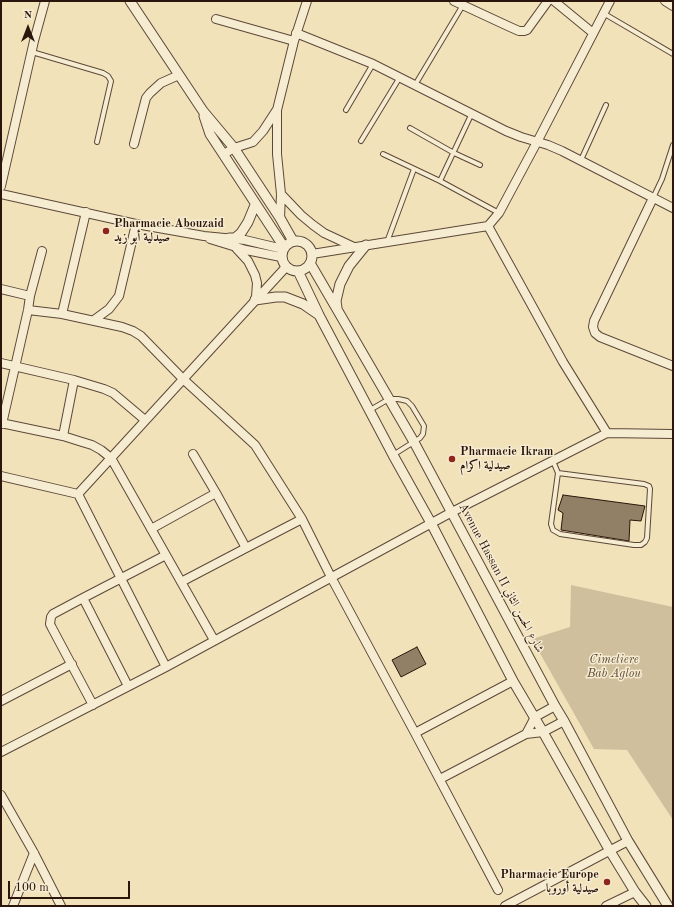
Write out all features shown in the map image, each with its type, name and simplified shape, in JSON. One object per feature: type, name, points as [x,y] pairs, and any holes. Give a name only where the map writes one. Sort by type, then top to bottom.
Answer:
[{"type":"street","points":[[1,186],[45,1]]},
{"type":"street","points":[[130,1],[202,111],[234,148],[280,218],[293,241]]},
{"type":"street","points":[[280,218],[281,194],[277,154],[277,110],[295,37],[307,1]]},
{"type":"street","points":[[454,1],[519,31],[527,30],[548,1]]},
{"type":"street","points":[[554,1],[593,33]]},
{"type":"street","points":[[312,254],[488,226],[499,213],[610,1]]},
{"type":"street","points":[[665,1],[673,6]]},
{"type":"street","points":[[216,19],[295,37],[373,64],[506,131],[548,145],[581,160],[673,208]]},
{"type":"street","points":[[134,144],[146,98],[161,83],[179,75]]},
{"type":"street","points":[[224,154],[234,148],[253,142],[263,132],[277,110]]},
{"type":"street","points":[[202,111],[210,134],[256,205],[283,251]]},
{"type":"street","points":[[1,194],[136,224],[204,236],[261,243],[283,251]]},
{"type":"street","points":[[281,194],[312,225],[324,233],[355,247]]},
{"type":"street","points":[[653,198],[594,321],[593,327],[595,333],[600,337],[673,366]]},
{"type":"street","points":[[229,238],[235,238],[241,233],[256,205]]},
{"type":"street","points":[[62,314],[86,212]]},
{"type":"street","points":[[94,320],[109,309],[119,296],[136,224]]},
{"type":"street","points":[[488,226],[563,362],[607,433]]},
{"type":"street","points":[[204,236],[214,241],[246,250],[283,251]]},
{"type":"street","points":[[293,241],[302,241],[307,244],[312,254],[310,263],[305,268],[298,271],[289,269],[282,260],[283,251],[288,243],[293,241]]},
{"type":"street","points":[[338,311],[336,301],[340,284],[349,266],[366,245]]},
{"type":"street","points":[[235,247],[248,261],[256,275],[256,297],[253,302]]},
{"type":"street","points":[[42,251],[30,296],[1,424],[63,436],[92,445],[111,458],[214,640]]},
{"type":"street","name":"Avenue Hassan II شارع الحسن الثاني","points":[[310,263],[414,442],[628,841],[668,906]]},
{"type":"street","points":[[78,494],[286,266]]},
{"type":"street","points":[[298,271],[319,315],[393,455],[431,523],[513,681],[634,892],[646,906]]},
{"type":"street","points":[[1,289],[30,296]]},
{"type":"street","points":[[253,302],[276,297],[285,297],[303,304],[319,315]]},
{"type":"street","points":[[28,310],[94,320],[133,331],[141,336],[183,379],[255,444],[302,520],[498,890]]},
{"type":"street","points":[[1,363],[74,380],[104,389],[113,393],[146,420]]},
{"type":"street","points":[[63,436],[74,380]]},
{"type":"street","points":[[1,752],[93,705],[431,523],[607,433],[673,434]]},
{"type":"street","points":[[193,454],[246,548]]},
{"type":"street","points":[[1,476],[78,494],[166,666]]},
{"type":"street","points":[[152,529],[216,493]]},
{"type":"street","points":[[181,582],[302,520]]},
{"type":"street","points":[[93,705],[52,628],[50,620],[53,614],[166,555]]},
{"type":"street","points":[[83,598],[128,686]]},
{"type":"street","points":[[1,701],[72,664]]},
{"type":"street","points":[[415,733],[513,681]]},
{"type":"street","points":[[526,734],[535,717],[555,706]]},
{"type":"street","points":[[440,779],[526,734],[543,732],[564,721]]},
{"type":"street","points":[[1,796],[34,853],[61,906]]},
{"type":"street","points":[[505,906],[628,841]]},
{"type":"street","points":[[13,906],[34,853]]},
{"type":"street","points":[[606,906],[621,903],[634,892]]},
{"type":"lane","points":[[414,85],[463,5]]},
{"type":"lane","points":[[603,13],[673,54]]},
{"type":"lane","points":[[32,52],[103,73],[108,76],[111,81],[97,142]]},
{"type":"lane","points":[[346,110],[373,64]]},
{"type":"lane","points":[[361,141],[400,77]]},
{"type":"lane","points":[[581,160],[606,105]]},
{"type":"lane","points":[[440,181],[472,113]]},
{"type":"lane","points":[[410,128],[480,166]]},
{"type":"lane","points":[[653,198],[662,179],[673,146]]},
{"type":"lane","points":[[383,154],[440,181],[499,213]]},
{"type":"lane","points":[[387,242],[414,169]]},
{"type":"lane","points":[[370,410],[389,399],[407,401],[410,403],[424,426],[423,434],[420,438],[393,455]]},
{"type":"lane","points":[[553,461],[558,473],[551,524],[553,530],[560,534],[634,545],[641,545],[645,542],[647,538],[649,486],[644,484],[558,473]]},
{"type":"green space","name":"Cimetiere Bab Aglou","points":[[571,585],[673,607],[673,820],[627,750],[594,749],[532,639],[570,627]]},
{"type":"building","points":[[563,495],[645,506],[641,521],[630,520],[629,541],[561,530],[563,513],[558,510]]},
{"type":"building","points":[[417,647],[426,664],[401,677],[392,660]]},
{"type":"place","name":"Pharmacie Abouzaid صيدلية أبو زيد","points":[[106,231]]},
{"type":"place","name":"Pharmacie Ikram صيدلية اكرام","points":[[452,459]]},
{"type":"place","name":"Pharmacie Europe صيدلية أوروبا","points":[[607,882]]}]
